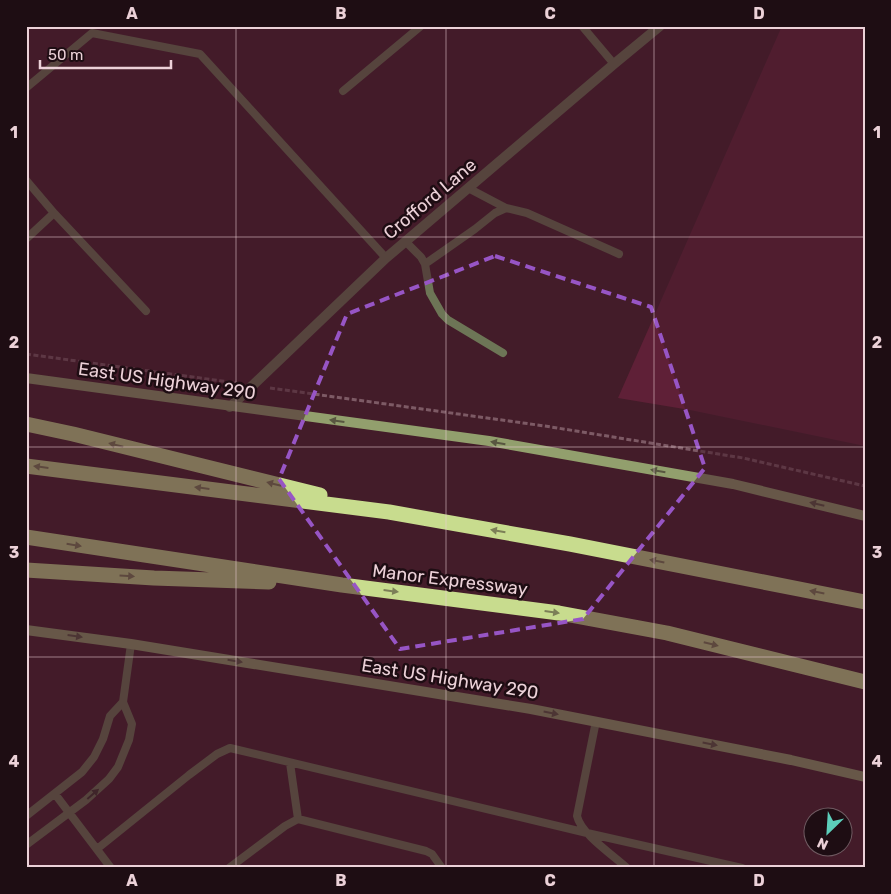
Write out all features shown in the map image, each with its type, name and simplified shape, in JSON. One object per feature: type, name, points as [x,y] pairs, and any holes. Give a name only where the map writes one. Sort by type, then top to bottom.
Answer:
[{"type":"highway","points":[[26,424],[389,512]]},
{"type":"highway","points":[[26,466],[389,512],[570,544],[865,602]]},
{"type":"highway","name":"Manor Expressway","points":[[26,537],[342,585],[559,613],[667,633],[865,682]]},
{"type":"highway","points":[[26,570],[154,578],[342,585]]},
{"type":"main road","name":"East US Highway 290","points":[[26,378],[489,441],[733,484],[865,516]]},
{"type":"main road","name":"East US Highway 290","points":[[26,630],[131,644],[531,709],[791,760],[865,777]]},
{"type":"street","name":"Crofford Lane","points":[[230,407],[405,241],[660,26]]},
{"type":"lane","points":[[343,91],[421,26]]},
{"type":"lane","points":[[582,26],[614,64]]},
{"type":"lane","points":[[26,88],[92,33],[200,54],[386,258]]},
{"type":"lane","points":[[26,180],[54,213],[146,311]]},
{"type":"lane","points":[[468,188],[506,208],[527,213],[619,254]]},
{"type":"lane","points":[[425,264],[436,258],[495,213],[506,208]]},
{"type":"lane","points":[[26,239],[54,213]]},
{"type":"lane","points":[[405,241],[421,257],[425,264],[430,293],[442,314],[448,320],[504,353]]},
{"type":"lane","points":[[26,846],[100,788],[118,767],[129,740],[132,724],[123,702],[131,644]]},
{"type":"lane","points":[[26,816],[82,772],[94,757],[104,739],[110,716],[123,702]]},
{"type":"lane","points":[[596,722],[578,816],[579,823],[587,834],[627,868]]},
{"type":"lane","points":[[97,849],[217,754],[230,748],[587,834],[742,868]]},
{"type":"lane","points":[[290,763],[298,819]]},
{"type":"lane","points":[[55,794],[68,814],[111,868]]},
{"type":"lane","points":[[229,868],[285,826],[298,819],[426,851],[432,854],[442,868]]},
{"type":"path","points":[[26,354],[545,426],[743,458],[865,486]]},
{"type":"highlighted area","points":[[495,256],[651,307],[705,468],[583,619],[400,649],[279,479],[347,314]]},
{"type":"shaded area","points":[[782,26],[865,26],[865,446],[690,410],[618,398]]}]
